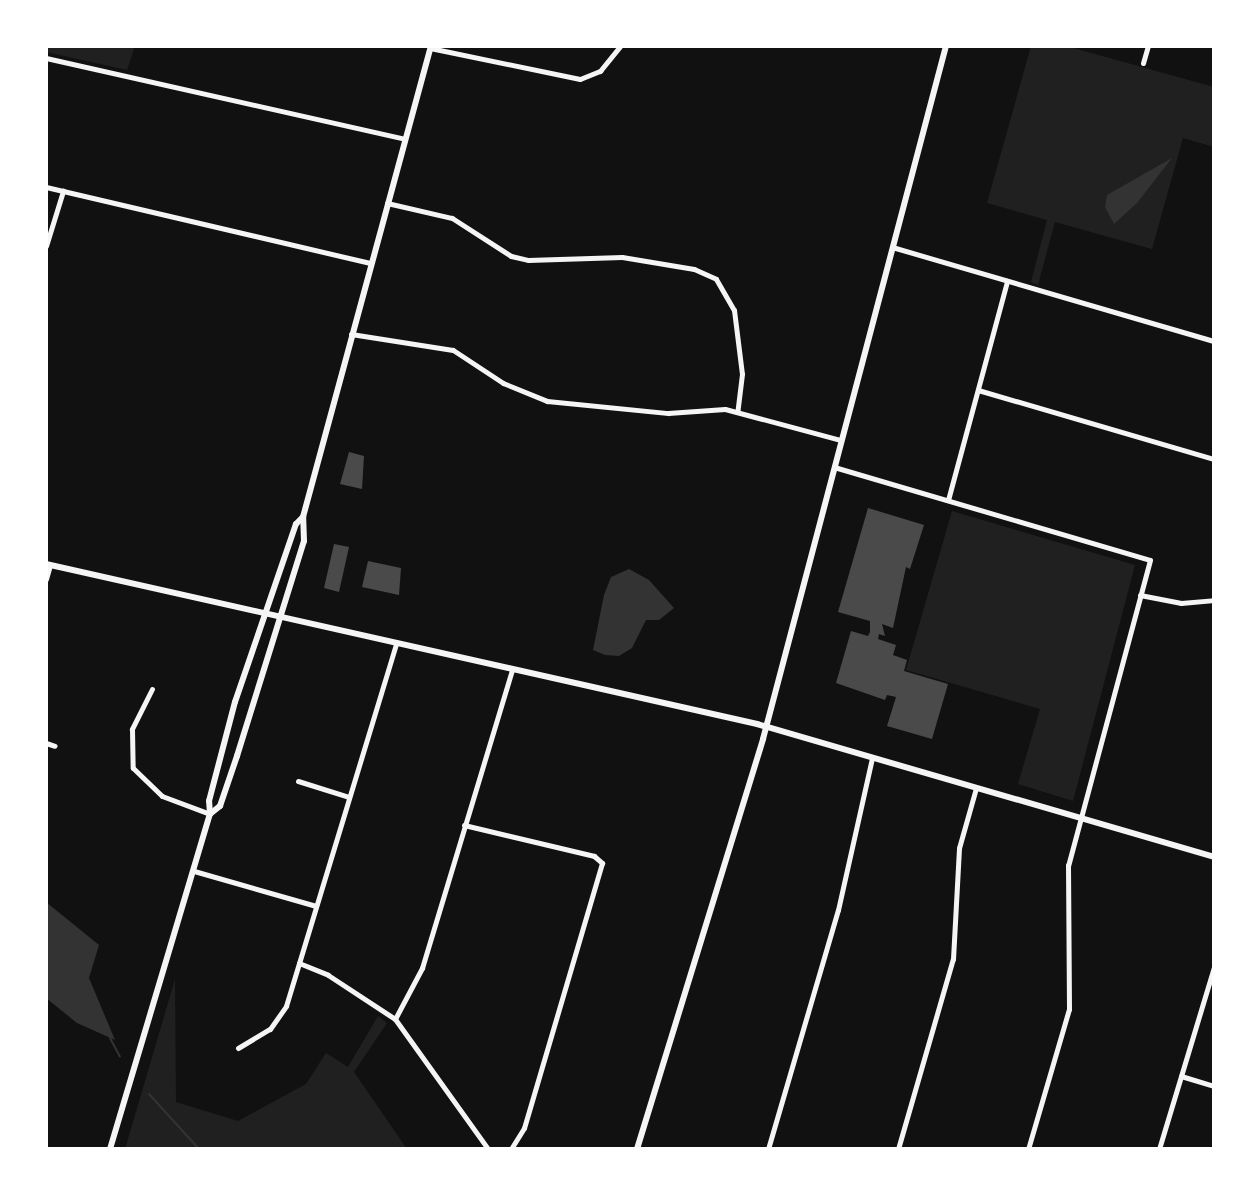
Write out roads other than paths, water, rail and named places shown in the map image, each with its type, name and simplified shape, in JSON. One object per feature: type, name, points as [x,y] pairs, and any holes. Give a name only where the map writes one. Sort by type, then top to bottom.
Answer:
[{"type":"street","points":[[110,1149],[194,871],[210,814],[209,801],[224,742],[263,613],[296,524],[303,517],[350,333],[431,47],[580,79],[600,71],[620,46]]},
{"type":"street","points":[[637,1149],[766,726],[946,46]]},
{"type":"street","points":[[1143,63],[1148,46]]},
{"type":"street","points":[[46,58],[405,139]]},
{"type":"street","points":[[46,187],[370,263]]},
{"type":"street","points":[[46,246],[63,191]]},
{"type":"street","points":[[387,203],[452,218],[511,256],[528,260],[622,257],[694,269],[716,279],[734,310],[742,374],[737,412]]},
{"type":"street","points":[[892,247],[1214,341]]},
{"type":"street","points":[[948,500],[1007,281]]},
{"type":"street","points":[[350,333],[453,350],[503,383],[547,401],[668,413],[737,412],[841,440]]},
{"type":"street","points":[[978,390],[1214,459]]},
{"type":"street","points":[[834,467],[1150,560],[1080,819],[1065,889],[1069,1009],[1028,1149]]},
{"type":"street","points":[[210,814],[220,806],[237,756],[307,528],[303,517]]},
{"type":"street","points":[[46,579],[48,564],[766,726],[1214,857]]},
{"type":"street","points":[[1140,595],[1181,603],[1214,600]]},
{"type":"street","points":[[238,1048],[278,1022],[299,963],[396,643]]},
{"type":"street","points":[[395,1019],[422,968],[512,669]]},
{"type":"street","points":[[152,689],[132,729],[133,768],[150,789],[210,814]]},
{"type":"street","points":[[46,743],[55,746]]},
{"type":"street","points":[[768,1149],[838,910],[872,758]]},
{"type":"street","points":[[298,781],[349,797]]},
{"type":"street","points":[[898,1149],[953,959],[959,848],[976,788]]},
{"type":"street","points":[[464,825],[594,856],[602,863],[524,1128],[511,1149]]},
{"type":"street","points":[[194,871],[316,906]]},
{"type":"street","points":[[299,963],[328,975],[395,1019],[488,1149]]},
{"type":"street","points":[[1159,1149],[1214,967]]},
{"type":"street","points":[[1181,1076],[1214,1086]]},
{"type":"waterway","points":[[110,1038],[120,1057]]},
{"type":"waterway","points":[[149,1094],[199,1149]]}]
